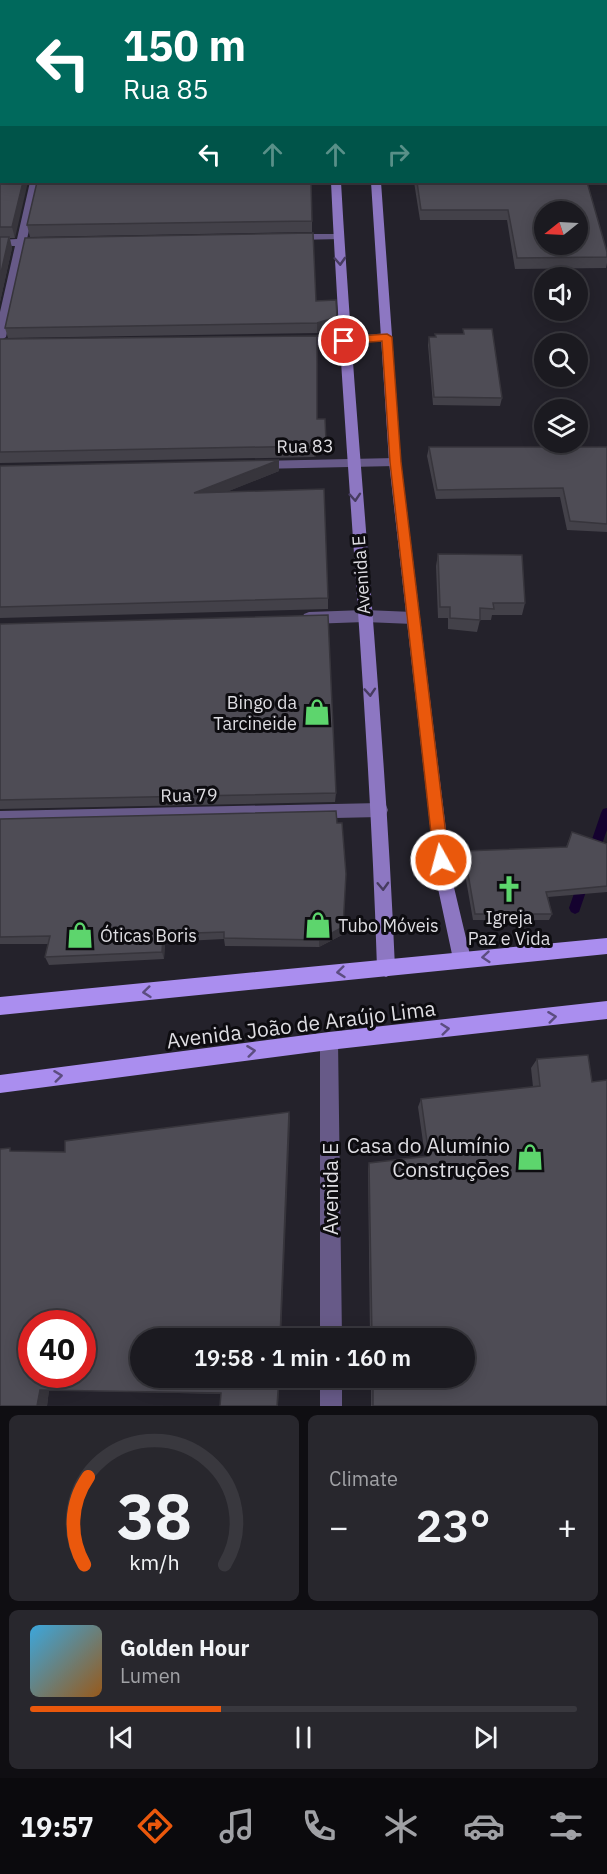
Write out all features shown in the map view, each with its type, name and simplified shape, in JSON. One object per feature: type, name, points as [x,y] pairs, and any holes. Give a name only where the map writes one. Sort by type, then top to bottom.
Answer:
[{"type":"main road","points":[[0,1006],[607,946]]},
{"type":"main road","name":"Avenida João de Araújo Lima","points":[[0,1084],[329,1041],[607,1010]]},
{"type":"street","points":[[0,337],[34,183]]},
{"type":"street","name":"Avenida E","points":[[336,183],[344,341],[380,810],[386,968]]},
{"type":"street","points":[[376,183],[395,462],[444,879],[462,959]]},
{"type":"street","points":[[279,238],[338,237]]},
{"type":"street","points":[[0,243],[56,242]]},
{"type":"street","points":[[285,341],[344,341],[387,337]]},
{"type":"street","name":"Rua 83","points":[[247,465],[395,462]]},
{"type":"street","points":[[294,618],[365,616],[413,618]]},
{"type":"street","name":"Rua 79","points":[[0,818],[380,810]]},
{"type":"street","name":"Avenida E","points":[[329,1041],[331,1328]]},
{"type":"street","points":[[331,1388],[331,1406]]},
{"type":"building","points":[[0,183],[23,183],[12,227],[0,227]]},
{"type":"building","points":[[37,183],[311,183],[312,221],[27,225]]},
{"type":"building","points":[[417,183],[587,183],[607,257],[517,258],[508,210],[421,210]]},
{"type":"building","points":[[313,233],[316,301],[336,300],[337,317],[317,323],[5,328],[25,238]]},
{"type":"building","points":[[0,237],[9,237],[0,277]]},
{"type":"building","points":[[463,329],[492,329],[502,398],[434,397],[429,337],[436,337],[435,334],[464,334]]},
{"type":"building","points":[[317,336],[317,419],[325,419],[326,441],[314,446],[0,452],[0,339]]},
{"type":"building","points":[[429,447],[534,447],[534,453],[588,453],[588,447],[607,447],[607,524],[570,521],[563,488],[437,490]]},
{"type":"building","points":[[279,460],[194,493],[324,489],[328,598],[0,607],[0,466]]},
{"type":"building","points":[[438,554],[522,555],[525,603],[493,603],[494,609],[480,608],[480,620],[450,618],[450,607],[440,607]]},
{"type":"building","points":[[328,615],[336,793],[0,800],[0,624]]},
{"type":"building","points":[[336,811],[337,823],[342,823],[346,874],[343,927],[319,940],[224,938],[224,932],[163,934],[162,952],[45,957],[50,936],[0,937],[0,819]]},
{"type":"building","points":[[572,832],[607,844],[607,886],[546,892],[552,914],[475,914],[464,851],[567,847]]},
{"type":"building","points":[[588,1055],[592,1082],[607,1080],[607,1406],[373,1406],[373,1388],[475,1388],[475,1328],[372,1328],[369,1163],[429,1156],[421,1099],[540,1086],[537,1059]]},
{"type":"building","points":[[289,1112],[280,1328],[130,1328],[130,1388],[278,1388],[277,1406],[220,1406],[221,1393],[40,1390],[37,1406],[0,1406],[0,1149],[65,1152],[65,1141]]},
{"type":"waterway","points":[[593,854],[607,813]]},
{"type":"waterway","points":[[575,908],[583,883]]},
{"type":"place","name":"Bingo da Tarcineide","points":[[317,712]]},
{"type":"place","name":"Igreja Paz e Vida","points":[[509,889]]},
{"type":"place","name":"Tubo Móveis","points":[[318,925]]},
{"type":"place","name":"Óticas Boris","points":[[80,935]]},
{"type":"place","name":"Casa do Alumínio Construções","points":[[530,1157]]},
{"type":"route","points":[[344,341],[387,337],[395,462],[441,860]]}]
